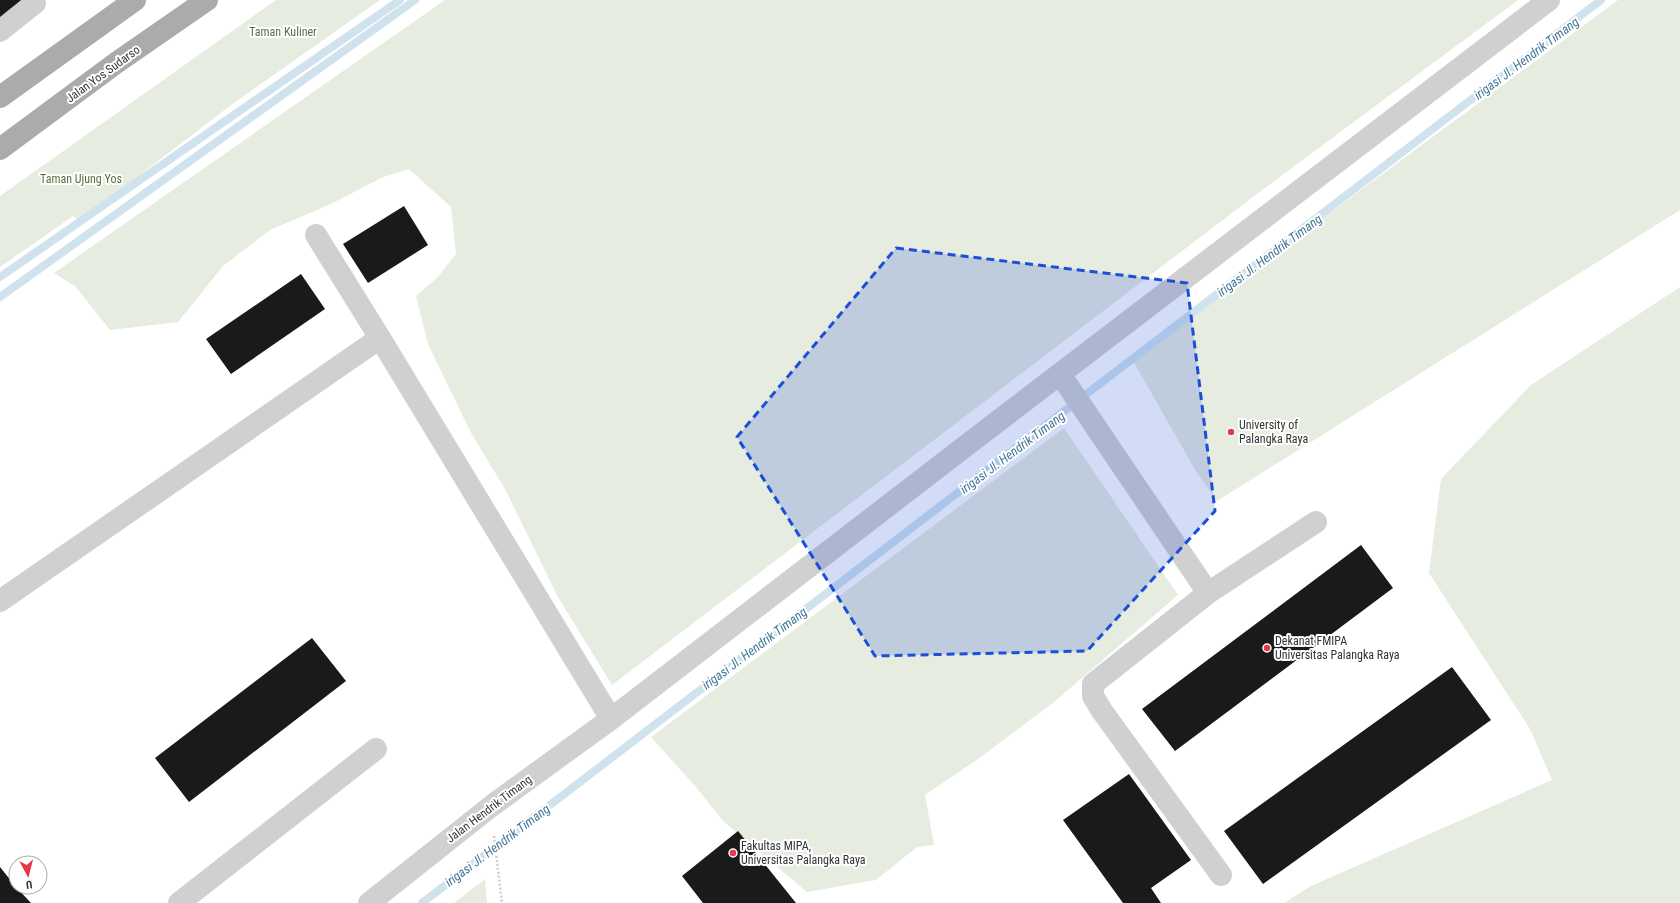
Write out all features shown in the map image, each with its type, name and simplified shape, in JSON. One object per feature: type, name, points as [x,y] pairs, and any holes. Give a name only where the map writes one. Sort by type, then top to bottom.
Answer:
[{"type":"main road","points":[[0,97],[136,0]]},
{"type":"main road","name":"Jalan Yos Sudarso","points":[[0,149],[116,64],[208,0]]},
{"type":"street","name":"Jalan Hendrik Timang","points":[[369,903],[494,804],[1065,382],[1550,0]]},
{"type":"street","points":[[0,31],[35,3]]},
{"type":"street","points":[[316,235],[611,719]]},
{"type":"street","points":[[0,601],[380,338]]},
{"type":"street","points":[[1065,382],[1208,593]]},
{"type":"street","points":[[1221,875],[1093,696],[1093,684],[1208,593],[1316,522]]},
{"type":"street","points":[[179,903],[376,749]]},
{"type":"path","points":[[493,833],[502,903]]},
{"type":"highlighted area","points":[[896,248],[1187,283],[1215,511],[1087,651],[875,656],[737,437]]},
{"type":"green space","name":"Taman Kuliner","points":[[276,0],[380,0],[231,105],[80,221],[73,216],[0,267],[0,196]]},
{"type":"green space","points":[[445,0],[1518,0],[1257,194],[612,685],[558,597],[505,489],[470,431],[428,344],[416,296],[437,278],[456,254],[451,207],[409,169],[383,177],[331,204],[270,230],[223,266],[178,322],[110,330],[75,286],[54,273]]},
{"type":"green space","points":[[1618,0],[1680,0],[1680,210],[1217,501],[1197,473],[1132,359]]},
{"type":"green space","points":[[1680,287],[1680,903],[1284,903],[1311,886],[1552,780],[1530,729],[1429,573],[1441,479],[1531,385]]},
{"type":"green space","points":[[1064,428],[1178,595],[1054,702],[978,759],[925,795],[934,845],[917,847],[876,880],[807,892],[723,821],[696,787],[651,737]]},
{"type":"green space","points":[[485,879],[487,903],[454,903]]},
{"type":"building","points":[[0,0],[23,0],[0,23]]},
{"type":"building","points":[[404,206],[428,245],[368,283],[343,244]]},
{"type":"building","points":[[301,274],[325,309],[231,374],[206,339]]},
{"type":"building","name":"Dekanat FMIPA Universitas Palangka Raya","points":[[1361,545],[1393,588],[1175,751],[1142,709]]},
{"type":"building","points":[[312,638],[346,681],[189,802],[155,758]]},
{"type":"building","points":[[1452,667],[1491,720],[1263,884],[1224,831]]},
{"type":"building","points":[[1129,774],[1191,860],[1151,888],[1161,903],[1123,903],[1063,820]]},
{"type":"building","name":"Fakultas MIPA, Universitas Palangka Raya","points":[[738,831],[796,903],[703,903],[682,876]]},
{"type":"building","points":[[0,867],[8,877],[8,895],[24,895],[31,903],[0,903]]},
{"type":"waterway","points":[[0,277],[400,0]]},
{"type":"waterway","points":[[0,297],[415,0]]},
{"type":"waterway","name":"irigasi Jl. Hendrik Timang","points":[[422,903],[1601,0]]},
{"type":"place","name":"University of Palangka Raya","points":[[1231,432]]},
{"type":"place","name":"Dekanat FMIPA Universitas Palangka Raya","points":[[1267,648]]},
{"type":"place","name":"Fakultas MIPA, Universitas Palangka Raya","points":[[733,853]]},
{"type":"park label","name":"Taman Ujung Yos","points":[[81,179]]}]
